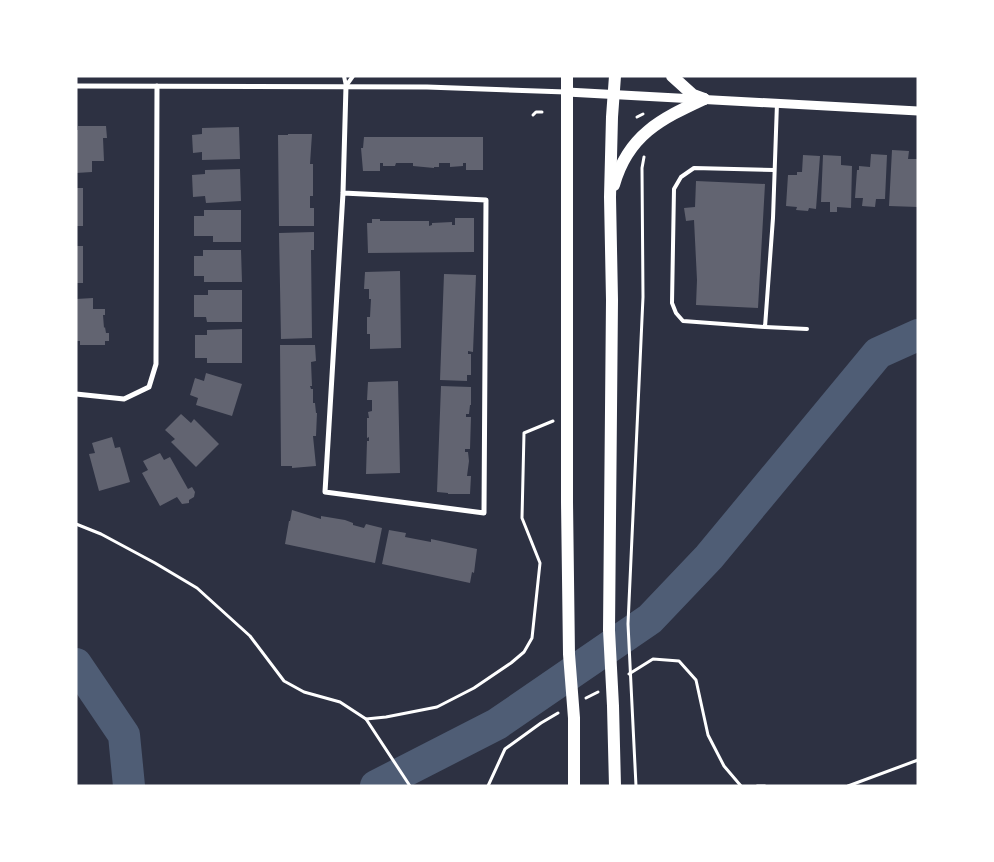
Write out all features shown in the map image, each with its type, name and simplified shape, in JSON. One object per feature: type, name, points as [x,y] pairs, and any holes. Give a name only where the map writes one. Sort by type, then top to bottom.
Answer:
[{"type":"main road","points":[[567,76],[569,654],[574,718],[574,786]]},
{"type":"main road","points":[[614,786],[613,706],[609,630],[612,308],[610,197],[615,76]]},
{"type":"main road","points":[[672,76],[693,95],[704,99]]},
{"type":"main road","points":[[610,197],[617,173],[628,154],[642,136],[668,116],[704,99]]},
{"type":"street","points":[[76,86],[427,87],[614,94],[918,111]]},
{"type":"street","points":[[76,394],[124,399],[149,387],[156,364],[157,86]]},
{"type":"street","points":[[343,193],[486,200],[484,513],[325,492],[343,193],[346,86]]},
{"type":"lane","points":[[344,76],[346,86]]},
{"type":"lane","points":[[346,86],[353,76]]},
{"type":"lane","points":[[765,327],[773,218],[777,103]]},
{"type":"lane","points":[[774,170],[694,168],[681,177],[674,189],[672,303],[676,313],[683,321],[807,329]]},
{"type":"path","points":[[534,111],[542,112]]},
{"type":"path","points":[[637,117],[644,114]]},
{"type":"path","points":[[636,786],[628,624],[643,297],[642,168],[647,152]]},
{"type":"path","points":[[366,719],[438,707],[474,688],[524,652],[532,638],[540,563],[522,518],[524,433],[568,416]]},
{"type":"path","points":[[76,524],[101,534],[156,563],[197,588],[250,636],[284,681],[304,692],[340,702],[366,719],[410,786]]},
{"type":"path","points":[[848,786],[918,760]]},
{"type":"path","points":[[757,786],[765,786]]},
{"type":"building","points":[[78,126],[106,126],[107,138],[103,138],[104,161],[92,161],[92,172],[76,173],[76,130],[78,130]]},
{"type":"building","points":[[239,127],[240,159],[202,160],[202,152],[193,153],[192,135],[202,134],[202,128]]},
{"type":"building","points":[[312,134],[310,164],[313,164],[313,196],[310,196],[310,208],[314,208],[314,226],[279,226],[278,135]]},
{"type":"building","points":[[364,137],[483,137],[483,170],[466,170],[466,163],[463,163],[463,166],[450,167],[450,163],[439,163],[439,167],[434,168],[413,166],[413,163],[396,163],[395,166],[383,166],[383,163],[380,163],[380,171],[363,171],[361,148],[363,148]]},
{"type":"building","points":[[892,150],[909,151],[908,159],[918,159],[918,207],[889,206]]},
{"type":"building","points":[[871,154],[887,155],[885,199],[876,199],[875,207],[862,206],[863,198],[855,198],[857,170],[859,170],[859,166],[870,167]]},
{"type":"building","points":[[803,155],[820,156],[816,209],[809,208],[808,211],[796,210],[797,207],[786,206],[788,175],[797,175],[797,172],[802,172]]},
{"type":"building","points":[[823,155],[841,156],[841,165],[852,166],[851,208],[837,207],[837,212],[830,212],[830,202],[821,202]]},
{"type":"building","points":[[240,169],[241,201],[206,203],[205,196],[193,197],[192,175],[205,174],[205,170]]},
{"type":"building","points":[[696,181],[765,184],[758,308],[696,305],[697,280],[694,220],[686,221],[684,208],[695,207]]},
{"type":"building","points":[[76,188],[83,188],[83,226],[76,226]]},
{"type":"building","points":[[204,210],[241,210],[241,242],[213,242],[213,236],[194,236],[194,216],[204,216]]},
{"type":"building","points":[[455,218],[474,218],[474,252],[368,253],[367,223],[372,223],[372,219],[380,219],[380,221],[429,221],[429,226],[432,223],[452,222],[452,225],[455,225]]},
{"type":"building","points":[[314,232],[314,250],[311,250],[312,338],[281,339],[279,233]]},
{"type":"building","points":[[76,246],[83,246],[83,283],[76,283]]},
{"type":"building","points":[[203,250],[241,250],[242,282],[204,282],[204,276],[194,276],[194,256],[203,256]]},
{"type":"building","points":[[400,271],[401,348],[370,349],[370,334],[367,334],[367,317],[370,317],[371,299],[369,299],[369,289],[364,289],[365,272]]},
{"type":"building","points":[[444,274],[476,275],[473,352],[468,351],[468,354],[471,354],[471,375],[467,375],[467,381],[440,380]]},
{"type":"building","points":[[208,290],[242,290],[242,322],[207,322],[206,317],[194,317],[194,295],[208,295]]},
{"type":"building","points":[[93,298],[93,309],[105,309],[105,315],[103,315],[104,328],[106,333],[109,333],[109,341],[105,341],[105,345],[80,345],[80,341],[76,341],[76,299]]},
{"type":"building","points":[[242,329],[242,363],[207,363],[207,358],[195,358],[195,335],[207,335],[207,330]]},
{"type":"building","points":[[280,345],[315,345],[316,361],[311,362],[312,386],[310,386],[313,389],[313,403],[315,403],[317,413],[316,436],[313,436],[316,466],[292,468],[292,466],[281,466]]},
{"type":"building","points":[[206,373],[242,384],[232,416],[196,405],[198,398],[190,395],[195,378],[204,381]]},
{"type":"building","points":[[398,381],[400,473],[366,474],[367,441],[369,441],[369,437],[367,438],[367,418],[369,418],[368,412],[372,411],[372,400],[367,400],[368,382]]},
{"type":"building","points":[[441,386],[471,387],[471,405],[469,414],[466,414],[466,417],[471,417],[470,449],[465,449],[465,452],[468,452],[469,461],[467,476],[471,476],[470,494],[437,492]]},
{"type":"building","points":[[181,414],[191,423],[194,419],[219,444],[196,467],[171,442],[175,439],[165,430]]},
{"type":"building","points":[[112,437],[115,448],[120,447],[130,482],[99,491],[89,454],[95,453],[92,443]]},
{"type":"building","points":[[160,453],[164,460],[170,457],[188,489],[192,487],[195,492],[194,497],[189,500],[189,503],[182,504],[177,497],[160,506],[142,473],[148,470],[143,461]]},
{"type":"building","points":[[292,510],[321,519],[321,516],[345,520],[353,523],[353,525],[364,528],[366,524],[382,528],[375,563],[285,544]]},
{"type":"building","points":[[389,530],[406,533],[405,537],[431,542],[431,539],[477,549],[474,573],[472,572],[470,583],[382,564]]},
{"type":"waterway","points":[[376,786],[497,724],[650,619],[709,557],[878,353],[918,335]]},
{"type":"waterway","points":[[76,664],[124,735],[129,786]]}]
